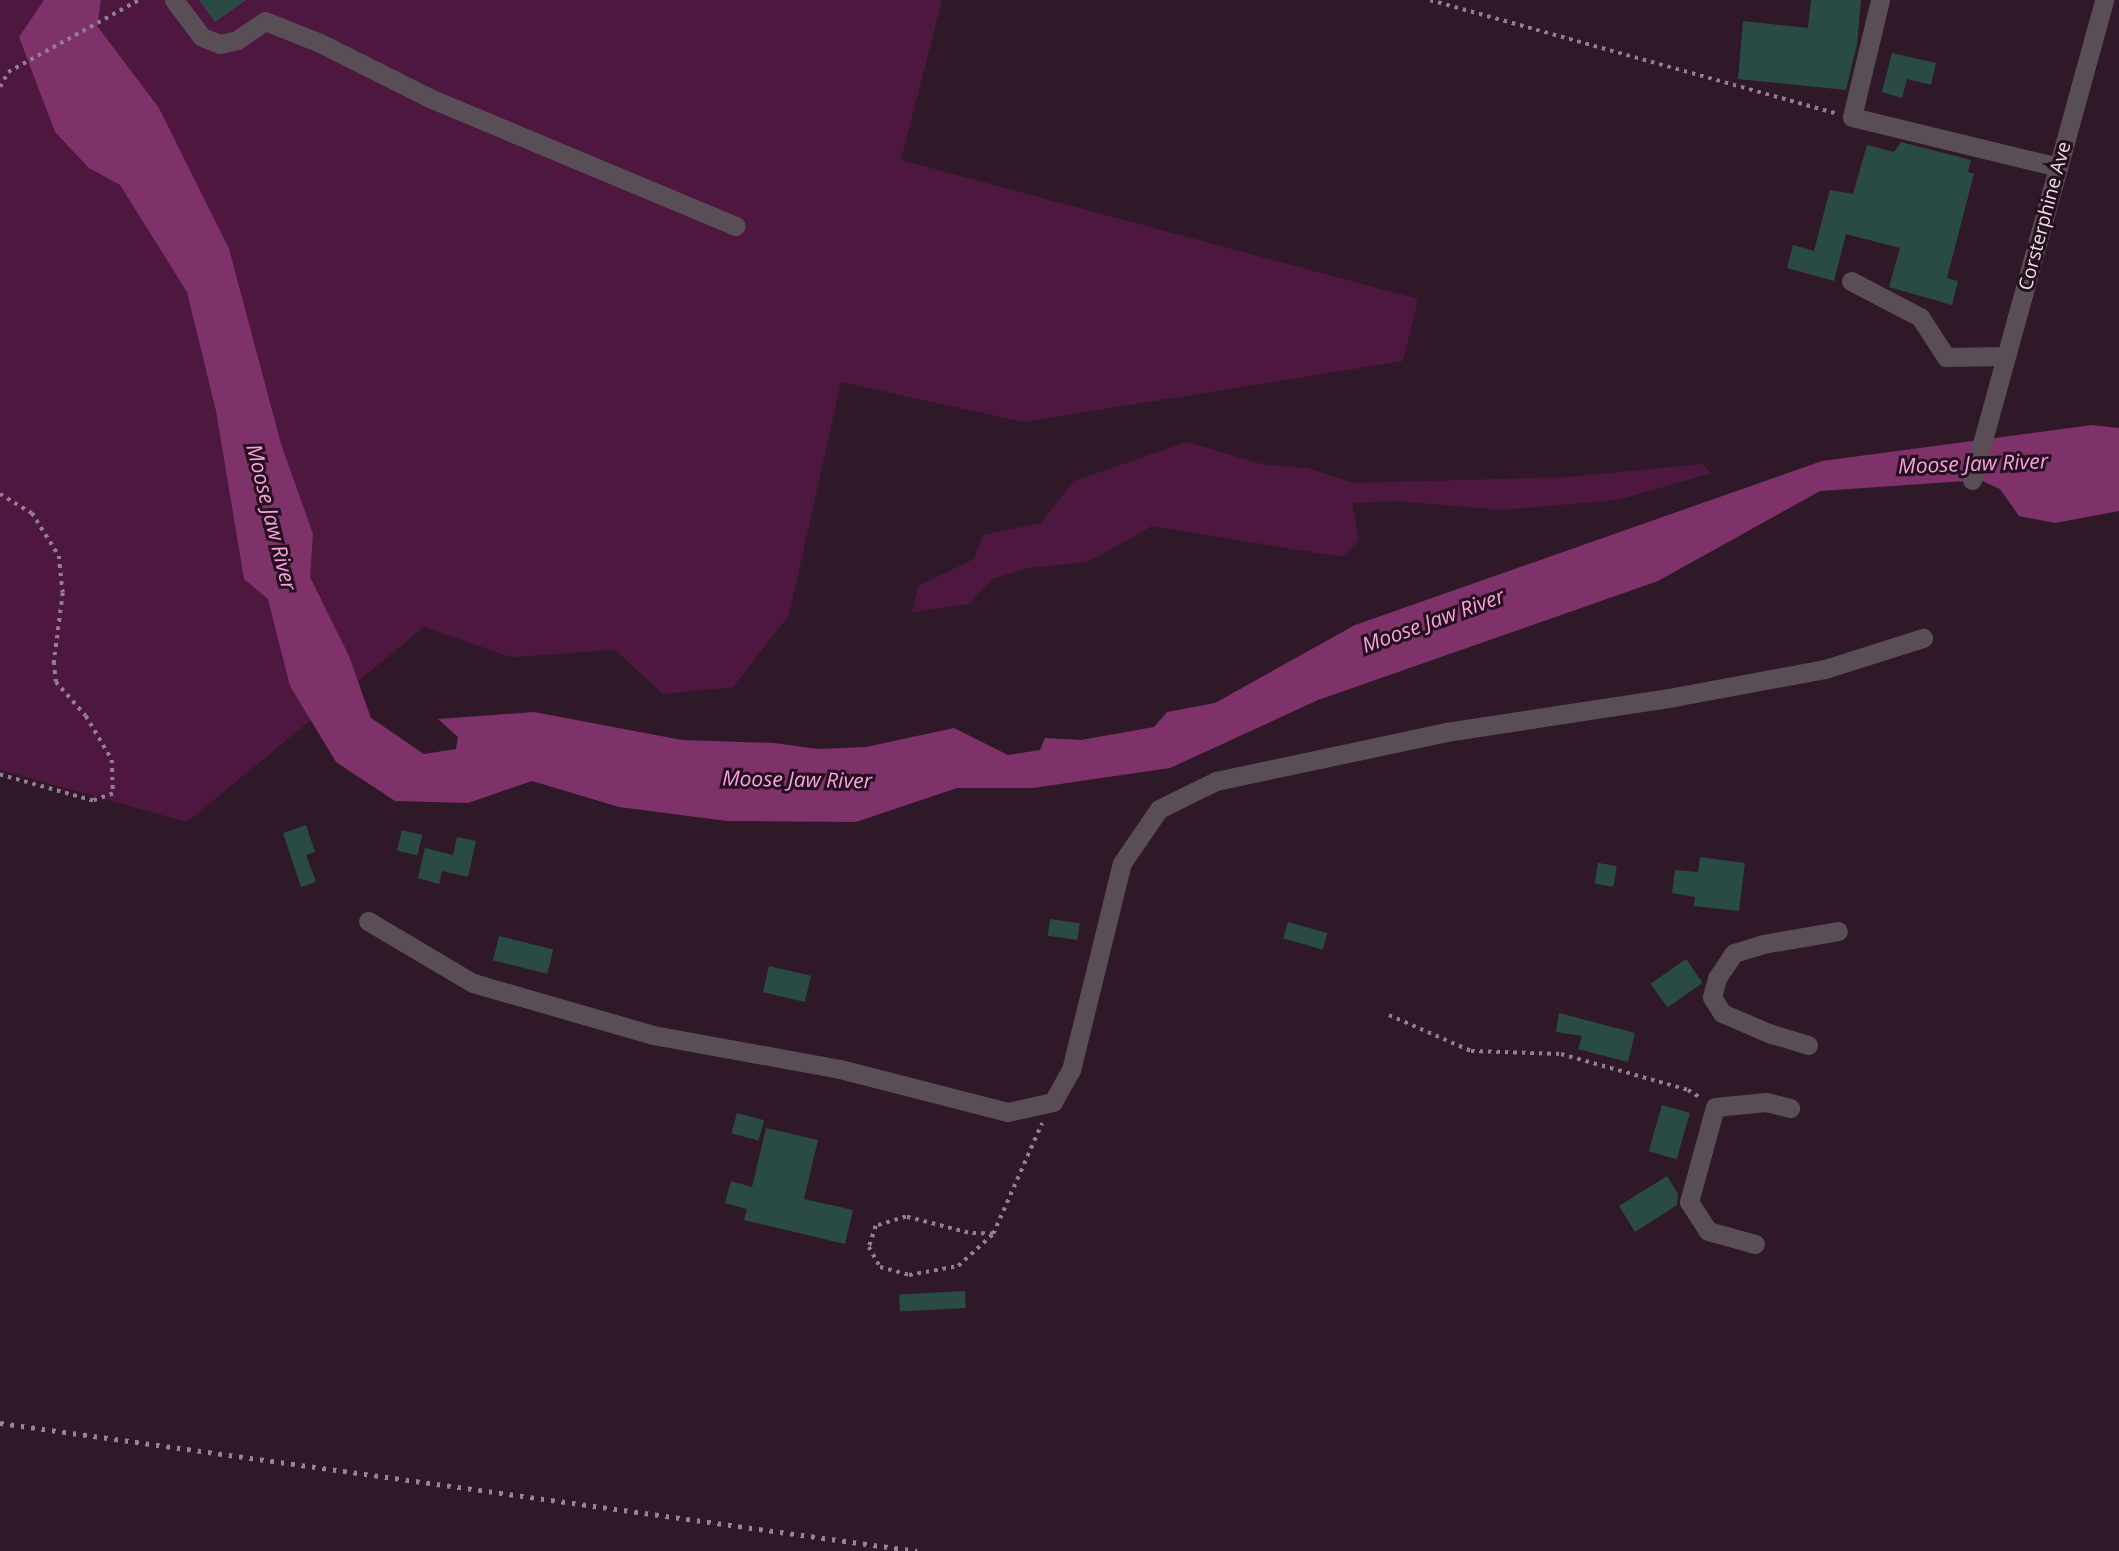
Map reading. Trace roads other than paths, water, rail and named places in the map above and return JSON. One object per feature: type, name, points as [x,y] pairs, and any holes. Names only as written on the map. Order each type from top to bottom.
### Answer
[{"type":"street","points":[[174,0],[202,37],[220,44],[237,40],[265,21],[320,43],[432,99],[736,226]]},
{"type":"street","points":[[1880,0],[1852,117],[2058,167]]},
{"type":"street","name":"Corsterphine Ave","points":[[1972,480],[2104,0]]},
{"type":"street","points":[[1851,281],[1920,317],[1946,357],[2006,356]]},
{"type":"street","points":[[368,921],[473,983],[653,1035],[840,1069],[1008,1112],[1053,1102],[1071,1070],[1122,863],[1159,809],[1216,781],[1446,732],[1674,697],[1825,669],[1923,638]]},
{"type":"street","points":[[1808,1045],[1770,1034],[1722,1013],[1712,997],[1717,978],[1734,953],[1763,944],[1838,931]]},
{"type":"street","points":[[1755,1244],[1708,1231],[1689,1202],[1715,1107],[1766,1102],[1790,1108]]},
{"type":"water","name":"Moose Jaw River","points":[[44,0],[101,0],[97,26],[159,108],[229,249],[281,444],[313,534],[310,577],[349,656],[371,718],[424,754],[456,749],[458,737],[438,719],[534,712],[682,740],[774,743],[818,749],[866,747],[954,728],[1008,755],[1040,750],[1045,738],[1081,740],[1154,727],[1167,712],[1215,703],[1355,625],[1822,461],[2092,425],[2119,428],[2119,511],[2055,523],[2019,516],[2000,489],[1980,480],[1820,491],[1658,581],[1318,700],[1170,768],[1033,788],[957,788],[856,822],[727,821],[619,807],[532,781],[468,803],[395,801],[336,762],[290,686],[268,599],[244,579],[216,411],[187,292],[120,185],[89,168],[55,132],[19,37]]},
{"type":"railway","points":[[0,1423],[917,1551]]}]
